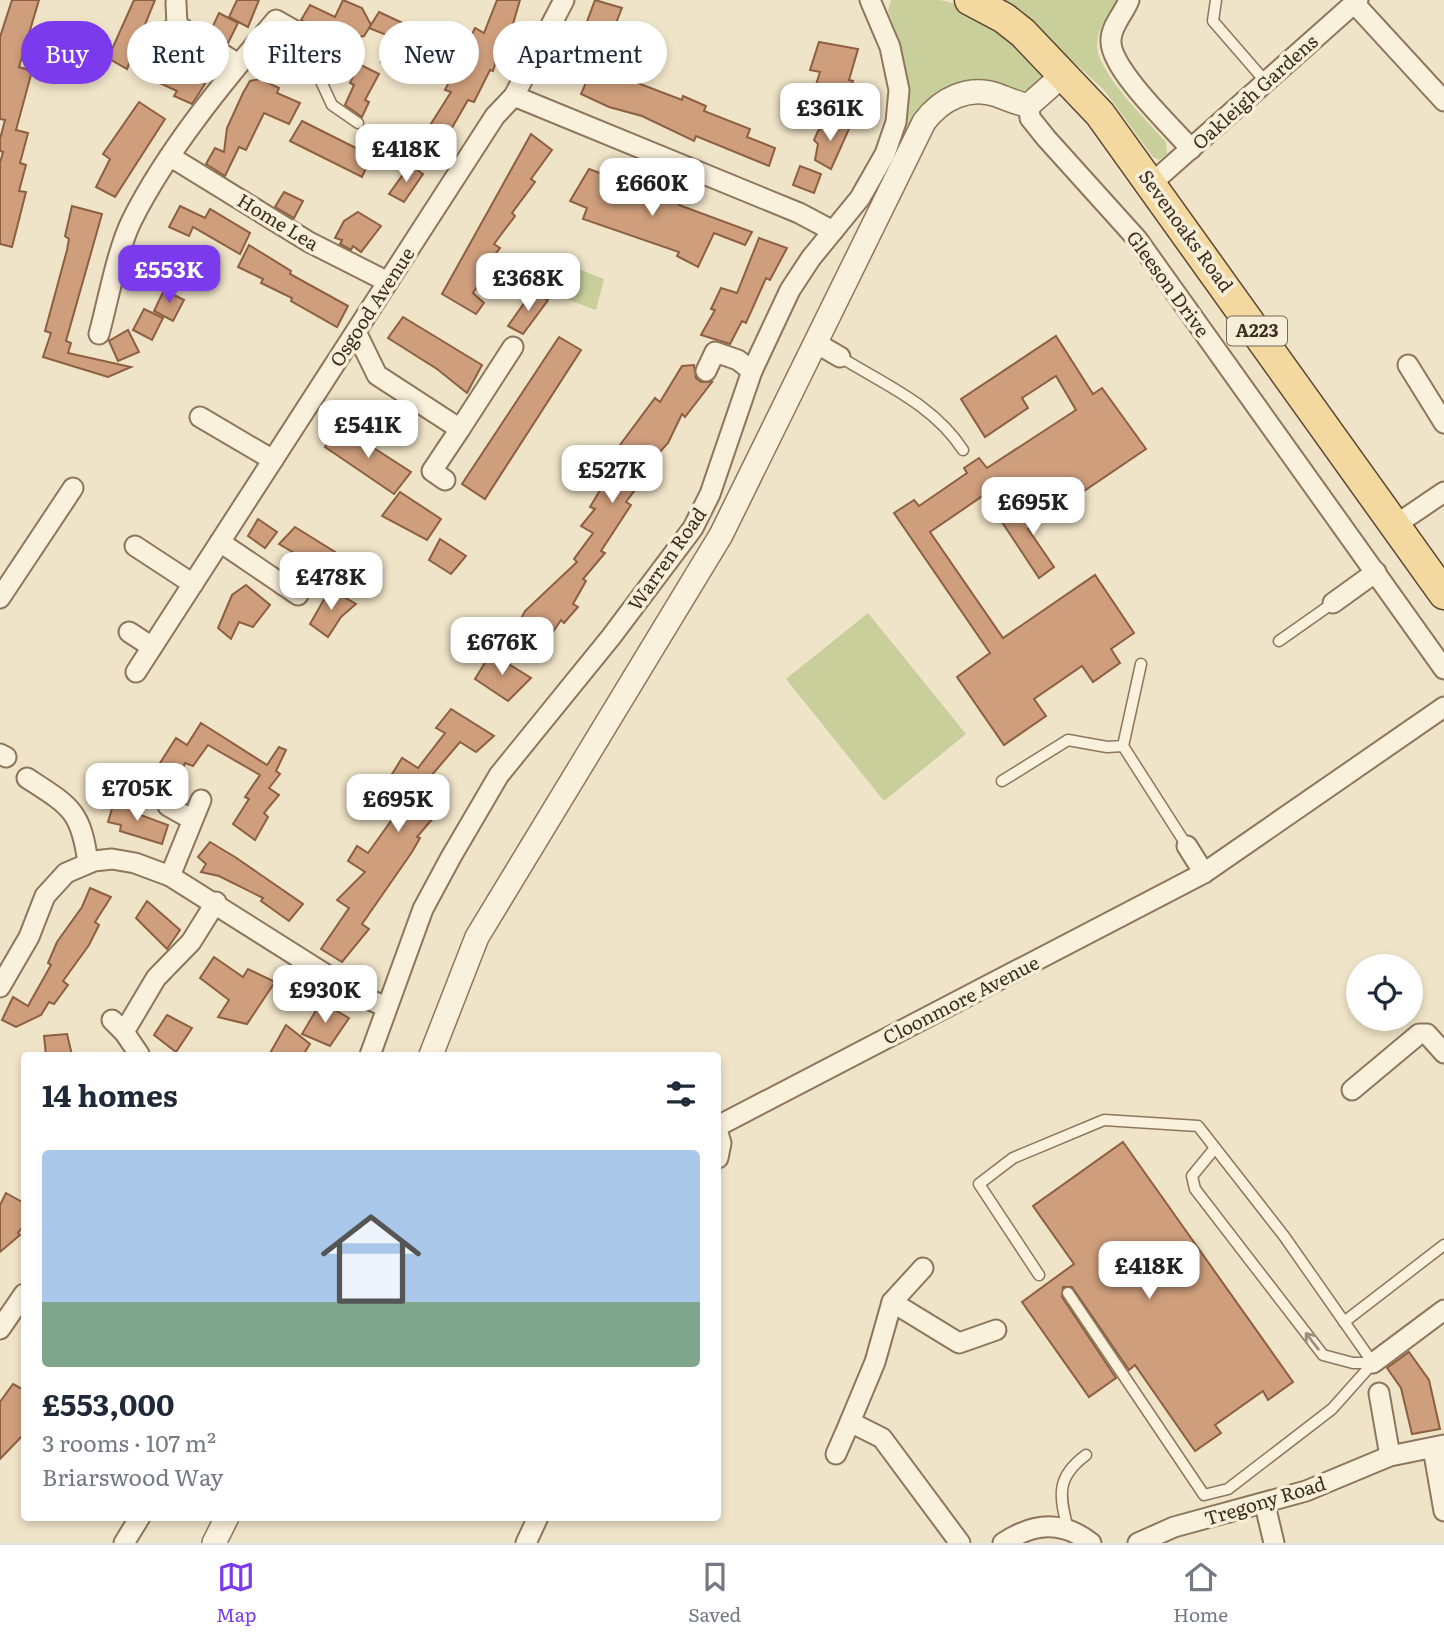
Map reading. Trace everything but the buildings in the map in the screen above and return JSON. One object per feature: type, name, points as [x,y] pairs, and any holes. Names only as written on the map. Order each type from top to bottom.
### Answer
[{"type":"main road","name":"Sevenoaks Road","points":[[970,0],[1014,25],[1065,73],[1100,114],[1444,594]]},
{"type":"street","name":"Osgood Avenue","points":[[136,672],[495,116],[514,96],[564,0]]},
{"type":"street","name":"Warren Road","points":[[371,1052],[423,909],[499,775],[611,637],[693,528],[710,494],[752,371],[790,290],[869,184],[888,146],[900,106],[897,75],[890,47],[870,0]]},
{"type":"street","points":[[1129,0],[1113,30],[1112,52],[1133,82],[1191,149]]},
{"type":"street","points":[[1356,1],[1444,101]]},
{"type":"street","name":"Oakleigh Gardens","points":[[1152,183],[1356,1]]},
{"type":"street","points":[[176,3],[177,21]]},
{"type":"street","points":[[229,58],[238,64]]},
{"type":"street","points":[[99,334],[131,222],[171,157],[243,58]]},
{"type":"street","points":[[1029,105],[1065,73]]},
{"type":"street","name":"Warren Road","points":[[432,1052],[477,937],[718,541],[930,114],[945,101],[974,92],[991,93],[1029,105]]},
{"type":"street","points":[[514,96],[799,212],[833,231]]},
{"type":"street","name":"Gleeson Drive","points":[[1029,105],[1030,118],[1046,138],[1137,239],[1444,669]]},
{"type":"street","name":"Home Lea","points":[[171,157],[309,242],[388,282]]},
{"type":"street","points":[[356,332],[377,374],[460,429]]},
{"type":"street","points":[[816,343],[840,358]]},
{"type":"street","points":[[445,480],[432,471],[513,347]]},
{"type":"street","points":[[706,371],[715,352],[738,360],[752,371]]},
{"type":"street","points":[[1408,365],[1444,423]]},
{"type":"street","points":[[200,416],[273,460]]},
{"type":"street","points":[[0,598],[72,488]]},
{"type":"street","points":[[1394,526],[1444,492]]},
{"type":"street","points":[[219,542],[291,590],[296,566]]},
{"type":"street","points":[[135,545],[193,584]]},
{"type":"street","points":[[1333,603],[1376,572]]},
{"type":"street","points":[[129,632],[152,647]]},
{"type":"street","name":"Cloonmore Avenue","points":[[721,1124],[1204,873],[1444,707]]},
{"type":"street","points":[[27,778],[75,813],[84,833],[88,863]]},
{"type":"street","points":[[170,876],[201,800]]},
{"type":"street","points":[[168,806],[191,819]]},
{"type":"street","points":[[1186,846],[1204,873]]},
{"type":"street","points":[[0,987],[29,937],[45,896],[66,873],[88,863],[112,859],[135,863],[170,876],[216,902],[360,996],[387,1007]]},
{"type":"street","points":[[138,1052],[118,1026],[156,978],[191,942],[216,902]]},
{"type":"street","points":[[1352,1090],[1419,1034],[1427,1034],[1444,1054]]},
{"type":"street","points":[[835,1454],[874,1362],[892,1302],[923,1268]]},
{"type":"street","points":[[0,1329],[21,1298]]},
{"type":"street","points":[[892,1302],[959,1343],[996,1330]]},
{"type":"street","points":[[1373,1363],[1444,1310]]},
{"type":"street","points":[[1379,1394],[1390,1456]]},
{"type":"street","points":[[850,1422],[882,1438],[960,1543]]},
{"type":"street","points":[[1439,1446],[1444,1511]]},
{"type":"street","name":"Tregony Road","points":[[1138,1543],[1174,1527],[1265,1505],[1390,1456],[1439,1446]]},
{"type":"street","points":[[1265,1505],[1273,1543]]},
{"type":"street","points":[[124,1543],[138,1521]]},
{"type":"street","points":[[214,1543],[225,1521]]},
{"type":"street","points":[[526,1543],[536,1521]]},
{"type":"street","points":[[1003,1543],[1020,1531],[1051,1524],[1079,1533],[1091,1543]]},
{"type":"lane","points":[[1216,0],[1213,21],[1265,81]]},
{"type":"lane","points":[[328,84],[332,105],[358,122]]},
{"type":"lane","points":[[840,358],[934,414],[949,428],[963,450]]},
{"type":"lane","points":[[1279,641],[1333,603]]},
{"type":"lane","points":[[1141,664],[1123,746],[1186,846]]},
{"type":"lane","points":[[1002,781],[1068,740],[1107,747],[1123,746]]},
{"type":"lane","points":[[1039,1275],[979,1184],[1013,1158],[1104,1120],[1198,1126],[1284,1236],[1373,1363]]},
{"type":"lane","points":[[1215,1148],[1192,1176],[1195,1189],[1323,1355],[1353,1363],[1373,1363]]},
{"type":"lane","points":[[1344,1322],[1444,1245]]},
{"type":"lane","points":[[1068,1293],[1204,1495],[1228,1489],[1332,1409],[1373,1363]]},
{"type":"lane","points":[[1068,1530],[1062,1506],[1062,1486],[1066,1473],[1086,1455]]},
{"type":"green space","points":[[891,0],[940,0],[956,4],[984,19],[1046,73],[1033,86],[1022,91],[992,84],[915,118],[903,136],[909,88],[900,42],[888,11]]},
{"type":"green space","points":[[998,0],[1117,0],[1099,33],[1099,57],[1114,83],[1166,142],[1167,154],[1159,160],[1153,157],[1104,90],[1035,26]]},
{"type":"green space","points":[[547,256],[604,279],[596,310],[538,289]]},
{"type":"green space","points":[[868,613],[966,734],[884,801],[786,679]]}]
